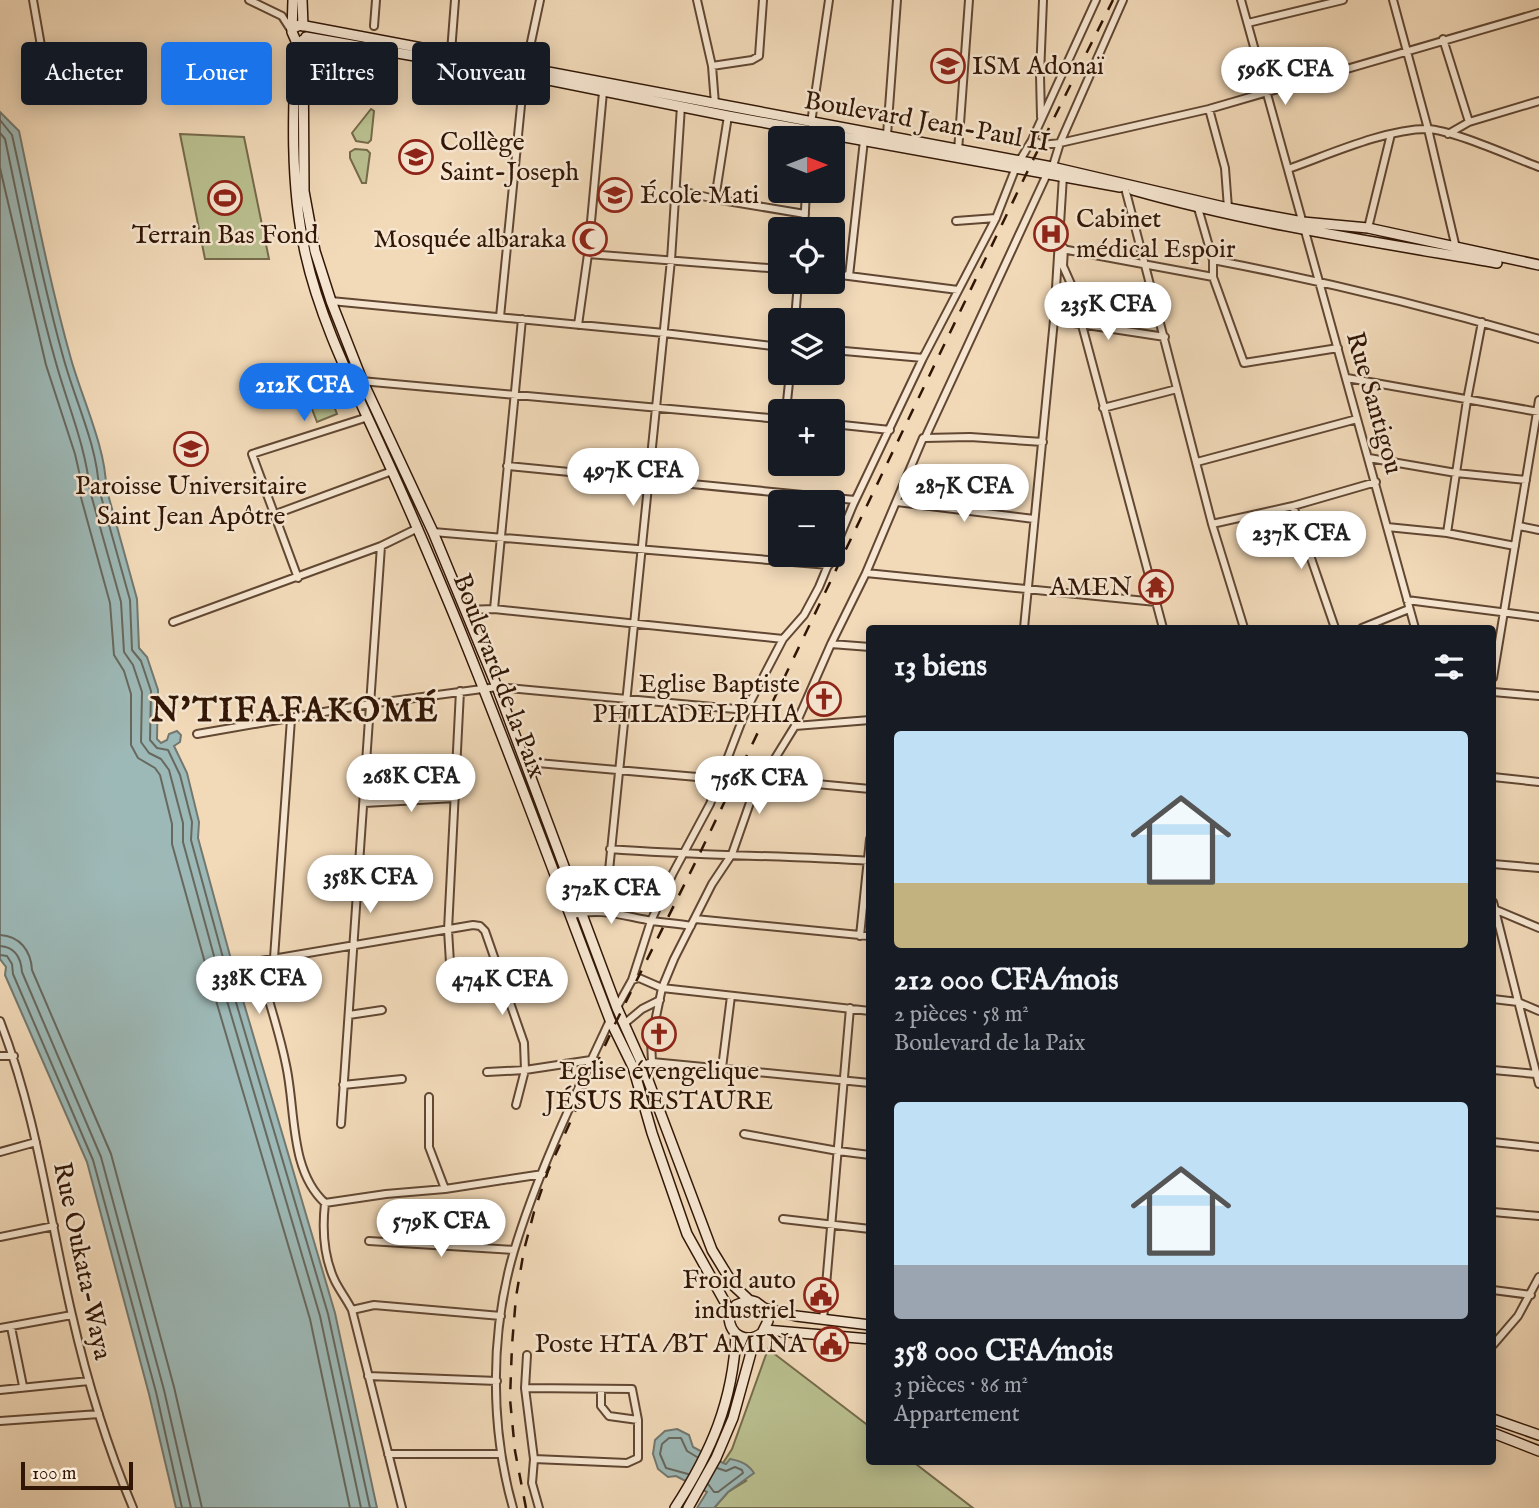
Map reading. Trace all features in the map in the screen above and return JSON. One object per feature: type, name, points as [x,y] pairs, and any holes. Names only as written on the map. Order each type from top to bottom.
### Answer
[{"type":"main road","name":"Boulevard de la Paix","points":[[293,0],[299,33],[304,191],[315,251],[368,417],[418,528],[484,688],[610,1020],[643,1065],[664,1170],[687,1234],[699,1259],[718,1286],[730,1313]]},
{"type":"main road","name":"Boulevard de la Paix","points":[[302,0],[293,110],[295,180],[306,255],[334,342],[433,532],[497,687],[620,1016],[643,1065],[717,1262],[734,1286],[749,1300]]},
{"type":"main road","name":"Boulevard Jean-Paul II","points":[[299,33],[412,47]]},
{"type":"main road","name":"Boulevard Jean-Paul II","points":[[299,33],[412,52]]},
{"type":"main road","name":"Boulevard Jean-Paul II","points":[[550,75],[715,104],[795,126]]},
{"type":"main road","name":"Boulevard Jean-Paul II","points":[[550,78],[604,92],[785,126]]},
{"type":"main road","name":"Boulevard Jean-Paul II","points":[[845,133],[887,135],[1303,226],[1368,228],[1539,268]]},
{"type":"main road","name":"Boulevard Jean-Paul II","points":[[845,137],[1018,164]]},
{"type":"main road","name":"Boulevard Jean-Paul II","points":[[1050,172],[1125,188],[1198,208],[1539,268]]},
{"type":"main road","points":[[664,1170],[680,1165]]},
{"type":"main road","points":[[749,1300],[759,1303],[768,1316],[765,1330],[755,1338],[745,1339],[736,1334],[730,1326],[730,1313],[740,1302],[749,1300]]},
{"type":"main road","points":[[764,1308],[823,1320],[866,1325]]},
{"type":"main road","points":[[765,1330],[866,1339]]},
{"type":"main road","points":[[674,1508],[718,1428],[731,1380],[736,1334]]},
{"type":"main road","points":[[688,1508],[726,1434],[755,1338]]},
{"type":"main road","points":[[1496,1420],[1539,1435]]},
{"type":"main road","points":[[1496,1434],[1539,1451]]},
{"type":"street","points":[[33,0],[40,42]]},
{"type":"street","points":[[250,0],[282,16],[299,33]]},
{"type":"street","points":[[374,26],[376,0]]},
{"type":"street","points":[[453,42],[455,0]]},
{"type":"street","points":[[531,42],[540,0]]},
{"type":"street","points":[[698,0],[712,66],[715,104]]},
{"type":"street","points":[[712,66],[752,60],[759,56],[764,0]]},
{"type":"street","points":[[814,126],[829,0]]},
{"type":"street","points":[[887,135],[897,0]]},
{"type":"street","points":[[958,150],[969,0]]},
{"type":"street","points":[[1041,119],[1043,0]]},
{"type":"street","points":[[845,525],[923,358],[996,218],[1018,164],[1032,140],[1096,0]]},
{"type":"street","points":[[866,1083],[722,1068],[643,1065],[663,988],[674,959],[712,884],[733,853],[753,794],[795,726],[866,573],[923,438],[1050,172],[1123,0]]},
{"type":"street","name":"Rue Santigou","points":[[1241,0],[1414,625]]},
{"type":"street","points":[[1248,23],[1343,0]]},
{"type":"street","points":[[1393,0],[1428,129],[1456,248]]},
{"type":"street","points":[[1032,140],[1042,145],[1060,144],[1209,108],[1539,13]]},
{"type":"street","points":[[1443,39],[1469,121]]},
{"type":"street","points":[[578,325],[604,92]]},
{"type":"street","points":[[1448,134],[1469,121],[1539,100]]},
{"type":"street","points":[[500,317],[522,105]]},
{"type":"street","points":[[605,910],[671,260],[681,106]]},
{"type":"street","points":[[1209,108],[1226,168],[1228,208]]},
{"type":"street","points":[[715,200],[728,116]]},
{"type":"street","points":[[1288,169],[1391,134],[1428,129],[1539,167]]},
{"type":"street","points":[[1368,228],[1391,134]]},
{"type":"street","points":[[849,276],[864,140]]},
{"type":"street","points":[[1063,176],[1063,266],[1082,325],[1162,625]]},
{"type":"street","points":[[1125,188],[1212,524],[1243,625]]},
{"type":"street","points":[[677,190],[715,200],[805,214]]},
{"type":"street","points":[[805,203],[805,217]]},
{"type":"street","points":[[1198,208],[1213,260],[1213,276],[1244,363],[1338,348]]},
{"type":"street","points":[[956,221],[996,218]]},
{"type":"street","points":[[1062,249],[1213,276]]},
{"type":"street","points":[[1024,625],[1062,249]]},
{"type":"street","points":[[588,254],[768,268]]},
{"type":"street","points":[[1213,260],[1318,280],[1539,339]]},
{"type":"street","points":[[845,276],[958,290]]},
{"type":"street","points":[[331,300],[768,346]]},
{"type":"street","points":[[494,609],[522,319]]},
{"type":"street","points":[[1054,320],[1165,337]]},
{"type":"street","points":[[1447,533],[1482,322]]},
{"type":"street","points":[[845,351],[923,358]]},
{"type":"street","points":[[1347,378],[1538,412]]},
{"type":"street","points":[[357,382],[515,393],[768,418]]},
{"type":"street","points":[[1103,408],[1177,389]]},
{"type":"street","points":[[1496,658],[1539,401]]},
{"type":"street","points":[[298,578],[252,454],[368,417]]},
{"type":"street","points":[[1197,462],[1357,419]]},
{"type":"street","points":[[845,425],[890,430]]},
{"type":"street","points":[[925,438],[970,437],[1043,442]]},
{"type":"street","points":[[1369,458],[1456,473],[1526,480]]},
{"type":"street","points":[[507,466],[855,500]]},
{"type":"street","points":[[273,515],[393,471]]},
{"type":"street","points":[[1212,524],[1293,506],[1376,482]]},
{"type":"street","points":[[897,502],[1034,519]]},
{"type":"street","points":[[1293,506],[1334,625]]},
{"type":"street","points":[[1518,526],[1539,530]]},
{"type":"street","points":[[1387,527],[1447,533],[1515,546]]},
{"type":"street","points":[[173,622],[298,578],[381,546],[418,528]]},
{"type":"street","points":[[433,532],[768,559]]},
{"type":"street","points":[[341,1124],[381,546]]},
{"type":"street","points":[[620,1016],[651,921],[710,804],[746,710],[783,639],[812,602],[828,567]]},
{"type":"street","points":[[866,573],[1156,602]]},
{"type":"street","points":[[1408,600],[1539,617]]},
{"type":"street","points":[[466,610],[494,609],[783,639]]},
{"type":"street","points":[[1369,625],[1409,609]]},
{"type":"street","points":[[831,644],[866,647]]},
{"type":"street","points":[[197,734],[370,704],[497,687],[746,710]]},
{"type":"street","points":[[451,979],[448,930],[460,691]]},
{"type":"street","points":[[1496,692],[1539,696]]},
{"type":"street","points":[[274,958],[291,719]]},
{"type":"street","points":[[795,726],[866,720]]},
{"type":"street","points":[[526,762],[720,779]]},
{"type":"street","points":[[1496,777],[1539,782]]},
{"type":"street","points":[[763,779],[866,789]]},
{"type":"street","points":[[365,803],[455,798]]},
{"type":"street","points":[[610,849],[682,855],[733,853],[866,861]]},
{"type":"street","points":[[1496,864],[1539,869]]},
{"type":"street","points":[[860,936],[866,886]]},
{"type":"street","points":[[1496,907],[1539,928]]},
{"type":"street","points":[[570,916],[605,910],[651,921],[866,936]]},
{"type":"street","points":[[249,962],[477,925],[485,931],[522,1033],[525,1070],[516,1105]]},
{"type":"street","points":[[1496,928],[1539,1084]]},
{"type":"street","points":[[257,961],[286,1063],[298,1149],[305,1174],[312,1191],[325,1203],[542,1174]]},
{"type":"street","points":[[632,980],[639,978],[663,988],[866,1010]]},
{"type":"street","points":[[722,1068],[731,996]]},
{"type":"street","points":[[1496,999],[1517,1002],[1539,1011]]},
{"type":"street","points":[[620,1016],[660,1000]]},
{"type":"street","points":[[823,1320],[850,1008]]},
{"type":"street","points":[[349,1014],[382,1010]]},
{"type":"street","points":[[513,1508],[500,1454],[497,1381],[501,1316],[514,1250],[542,1174],[610,1020]]},
{"type":"street","name":"Rue Oukata-Waya","points":[[0,1021],[13,1056],[36,1142],[72,1315],[89,1381],[111,1453],[133,1508]]},
{"type":"street","points":[[0,1056],[13,1056]]},
{"type":"street","points":[[487,1072],[525,1070],[591,1059]]},
{"type":"street","points":[[1496,1069],[1536,1074]]},
{"type":"street","points":[[343,1085],[402,1079]]},
{"type":"street","points":[[429,1097],[429,1147],[445,1189]]},
{"type":"street","points":[[744,1134],[866,1155]]},
{"type":"street","points":[[0,1152],[36,1142]]},
{"type":"street","points":[[1496,1142],[1539,1147]]},
{"type":"street","points":[[325,1203],[322,1231],[327,1260],[335,1282],[352,1310],[402,1508]]},
{"type":"street","points":[[1496,1212],[1539,1216]]},
{"type":"street","points":[[783,1219],[866,1228]]},
{"type":"street","points":[[0,1237],[54,1226]]},
{"type":"street","points":[[369,1241],[514,1250]]},
{"type":"street","points":[[1496,1341],[1517,1316],[1539,1278]]},
{"type":"street","points":[[1496,1290],[1531,1295]]},
{"type":"street","points":[[352,1310],[374,1305],[501,1316]]},
{"type":"street","points":[[0,1328],[72,1315]]},
{"type":"street","points":[[11,1327],[23,1386]]},
{"type":"street","points":[[527,1355],[525,1388],[534,1459],[532,1483],[539,1508]]},
{"type":"street","points":[[368,1376],[497,1381]]},
{"type":"street","points":[[0,1390],[89,1381]]},
{"type":"street","points":[[525,1388],[632,1389],[638,1420],[638,1458],[635,1461],[534,1459]]},
{"type":"street","points":[[601,1390],[601,1406],[609,1416],[638,1420]]},
{"type":"street","points":[[0,1421],[99,1414]]},
{"type":"street","points":[[388,1454],[500,1454]]},
{"type":"green space","points":[[371,109],[374,111],[371,140],[368,143],[356,141],[352,133]]},
{"type":"green space","name":"Terrain Bas Fond","points":[[180,134],[244,137],[269,259],[205,259]]},
{"type":"green space","points":[[355,149],[367,150],[370,153],[366,183],[362,183],[350,158],[350,152]]},
{"type":"green space","points":[[322,375],[337,414],[317,422],[302,383]]},
{"type":"green space","points":[[768,1349],[866,1424],[866,1465],[917,1465],[973,1508],[714,1508],[728,1492],[746,1481],[723,1463],[732,1449]]},
{"type":"water","points":[[0,112],[19,131],[63,331],[98,440],[106,487],[137,599],[139,648],[147,657],[158,690],[157,739],[161,743],[167,740],[169,734],[177,731],[181,735],[180,742],[174,746],[187,773],[199,822],[198,838],[232,963],[335,1313],[377,1508],[176,1508],[149,1394],[87,1162],[5,975],[6,967],[0,959]]},
{"type":"water","points":[[677,1429],[689,1435],[693,1447],[726,1464],[730,1459],[741,1462],[754,1473],[728,1492],[714,1508],[697,1508],[707,1492],[676,1476],[668,1477],[658,1469],[653,1454],[655,1440],[665,1431]]},
{"type":"railway","points":[[526,1508],[515,1451],[510,1399],[512,1345],[524,1250],[548,1171],[613,1028],[1113,0]]},
{"type":"place","name":"ISM Adonaï","points":[[948,66]]},
{"type":"place","name":"Collège Saint-Joseph","points":[[416,157]]},
{"type":"place","name":"École Mati","points":[[615,195]]},
{"type":"place","name":"Terrain Bas Fond","points":[[225,198]]},
{"type":"place","name":"Cabinet médical Espoir","points":[[1051,234]]},
{"type":"place","name":"Mosquée albaraka","points":[[590,239]]},
{"type":"place","name":"Paroisse Universitaire Saint Jean Apôtre","points":[[191,449]]},
{"type":"place","name":"AMEN","points":[[1156,587]]},
{"type":"place","name":"Eglise Baptiste PHILADELPHIA","points":[[824,699]]},
{"type":"place","name":"Eglise évengelique JÉSUS RESTAURE","points":[[659,1034]]},
{"type":"place","name":"Froid auto industriel","points":[[821,1295]]},
{"type":"place","name":"Poste HTA /BT AMINA","points":[[831,1344]]},
{"type":"district","name":"N'TIFAFAKOMÉ","points":[[295,712]]}]
